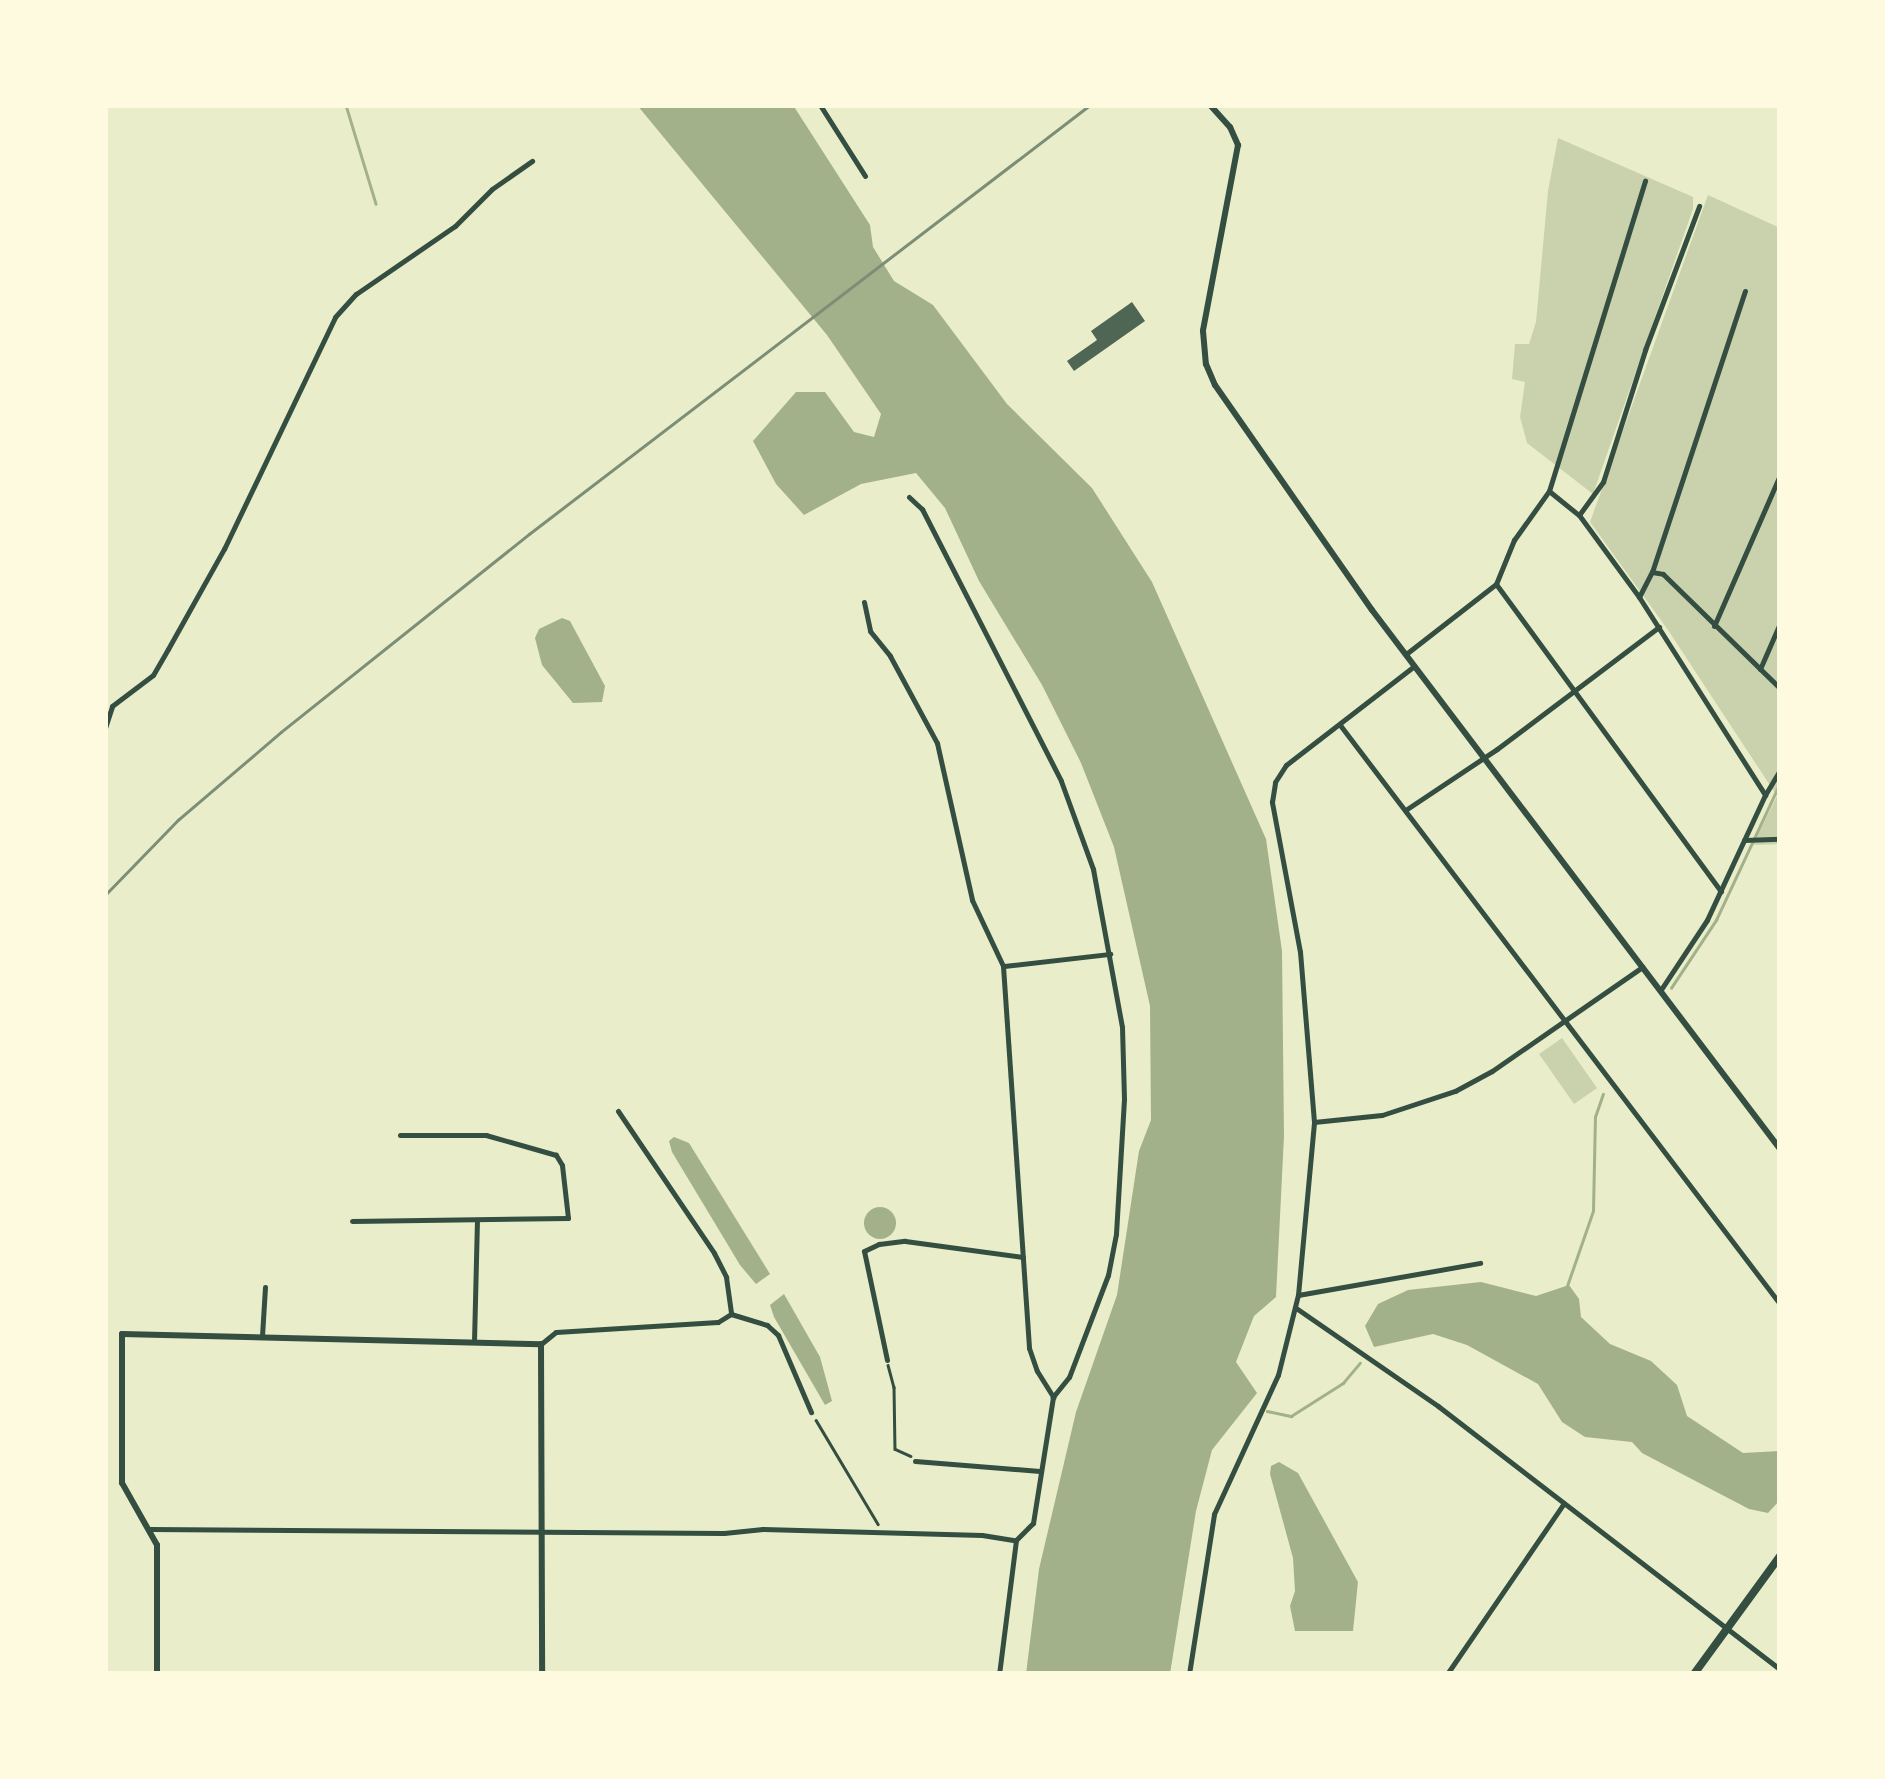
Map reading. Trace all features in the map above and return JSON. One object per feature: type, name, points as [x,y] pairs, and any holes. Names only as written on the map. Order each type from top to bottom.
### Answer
[{"type":"main road","points":[[1694,1674],[1780,1556]]},
{"type":"street","points":[[820,105],[865,176]]},
{"type":"street","points":[[1210,105],[1230,127],[1238,145],[1203,331],[1206,364],[1236,418],[1414,666],[1780,1149]]},
{"type":"street","points":[[105,728],[112,706],[153,675],[187,616],[335,318],[356,294],[455,226],[492,189],[532,161]]},
{"type":"street","points":[[1406,654],[1496,584],[1514,540],[1549,491],[1646,181]]},
{"type":"street","points":[[1579,515],[1603,482],[1645,350],[1699,206]]},
{"type":"street","points":[[1639,597],[1652,572],[1745,291]]},
{"type":"street","points":[[1714,626],[1780,475]]},
{"type":"street","points":[[1549,491],[1579,515],[1639,597],[1765,794]]},
{"type":"street","points":[[910,497],[922,508],[1061,781],[1094,869],[1122,1027],[1124,1100],[1116,1234],[1108,1275],[1069,1377],[1053,1397],[1033,1523],[1016,1540],[999,1674]]},
{"type":"street","points":[[1652,572],[1663,574],[1780,688]]},
{"type":"street","points":[[1496,584],[1720,891]]},
{"type":"street","points":[[864,602],[870,631],[890,656],[937,743],[972,900],[1004,966],[1029,1348],[1053,1397]]},
{"type":"street","points":[[1760,669],[1780,622]]},
{"type":"street","points":[[1407,809],[1659,627]]},
{"type":"street","points":[[1189,1674],[1214,1514],[1278,1375],[1298,1295],[1314,1122],[1300,952],[1272,802],[1280,773],[1414,666]]},
{"type":"street","points":[[1339,724],[1780,1304]]},
{"type":"street","points":[[1660,990],[1720,891],[1780,770]]},
{"type":"street","points":[[1744,840],[1780,838]]},
{"type":"street","points":[[1004,966],[1110,954]]},
{"type":"street","points":[[1314,1122],[1382,1115],[1422,1105],[1492,1071],[1642,967]]},
{"type":"street","points":[[618,1111],[714,1253],[726,1277],[730,1314]]},
{"type":"street","points":[[352,1221],[568,1218],[562,1166],[556,1155],[486,1135],[400,1135]]},
{"type":"street","points":[[474,1342],[477,1222]]},
{"type":"street","points":[[887,1360],[864,1251],[878,1244],[905,1241],[1023,1257]]},
{"type":"street","points":[[1298,1295],[1480,1263]]},
{"type":"street","points":[[262,1336],[265,1287]]},
{"type":"street","points":[[1296,1308],[1348,1340],[1722,1620],[1728,1630],[1780,1669]]},
{"type":"street","points":[[157,1674],[158,1558],[149,1529],[128,1500],[122,1483],[122,1334],[541,1344],[556,1332],[718,1322],[730,1314]]},
{"type":"street","points":[[730,1314],[767,1325],[778,1335],[811,1412]]},
{"type":"street","points":[[541,1344],[542,1674]]},
{"type":"street","points":[[915,1461],[1040,1470]]},
{"type":"street","points":[[1447,1674],[1564,1502]]},
{"type":"street","points":[[149,1529],[724,1533],[763,1528],[982,1534],[1016,1540]]},
{"type":"path","points":[[887,1360],[894,1387],[895,1449],[908,1452],[915,1461]]},
{"type":"path","points":[[811,1412],[843,1458],[884,1534]]},
{"type":"shaded area","points":[[637,105],[793,105],[870,225],[873,247],[894,281],[933,305],[1007,404],[1092,488],[1152,582],[1266,839],[1282,951],[1284,1136],[1276,1297],[1254,1316],[1236,1362],[1257,1393],[1212,1450],[1196,1511],[1170,1674],[1026,1674],[1039,1569],[1076,1412],[1117,1295],[1139,1151],[1151,1120],[1150,1006],[1114,847],[1081,763],[1042,685],[979,581],[945,508],[916,473],[861,484],[804,515],[776,484],[753,441],[796,392],[825,392],[854,432],[874,437],[881,414],[827,335]]},
{"type":"shaded area","points":[[1558,138],[1693,197],[1693,209],[1593,494],[1527,443],[1520,417],[1525,382],[1512,379],[1515,344],[1529,344],[1536,322],[1548,191]]},
{"type":"shaded area","points":[[1708,195],[1780,228],[1780,844],[1753,845],[1777,796],[1668,630],[1590,522]]},
{"type":"shaded area","points":[[562,618],[570,621],[605,686],[602,702],[573,703],[542,665],[535,638],[539,629]]},
{"type":"shaded area","points":[[1562,1038],[1597,1088],[1574,1104],[1539,1054]]},
{"type":"shaded area","points":[[674,1137],[689,1143],[770,1274],[756,1284],[740,1265],[672,1152],[669,1141]]},
{"type":"shaded area","points":[[880,1207],[891,1212],[896,1223],[891,1234],[880,1239],[869,1234],[864,1223],[869,1212]]},
{"type":"shaded area","points":[[1481,1282],[1536,1296],[1569,1285],[1579,1299],[1581,1317],[1610,1344],[1651,1361],[1677,1385],[1687,1416],[1743,1453],[1780,1451],[1780,1500],[1768,1513],[1749,1509],[1642,1453],[1632,1442],[1585,1437],[1562,1422],[1538,1384],[1467,1345],[1433,1334],[1374,1347],[1365,1326],[1378,1304],[1408,1290]]},
{"type":"shaded area","points":[[784,1294],[820,1357],[832,1401],[825,1405],[774,1317],[770,1305]]},
{"type":"shaded area","points":[[1279,1462],[1298,1473],[1358,1582],[1353,1631],[1295,1631],[1290,1606],[1295,1591],[1293,1558],[1270,1474],[1271,1466]]},
{"type":"building","points":[[1132,302],[1145,321],[1074,371],[1067,361],[1097,340],[1091,331]]},
{"type":"waterway","points":[[346,105],[376,204]]},
{"type":"waterway","points":[[1671,988],[1716,920],[1780,783]]},
{"type":"waterway","points":[[1567,1286],[1593,1211],[1595,1117],[1603,1094]]},
{"type":"waterway","points":[[1267,1411],[1291,1416],[1343,1383],[1360,1363]]},
{"type":"railway","points":[[105,895],[178,820],[281,732],[529,534],[1090,105]]}]
